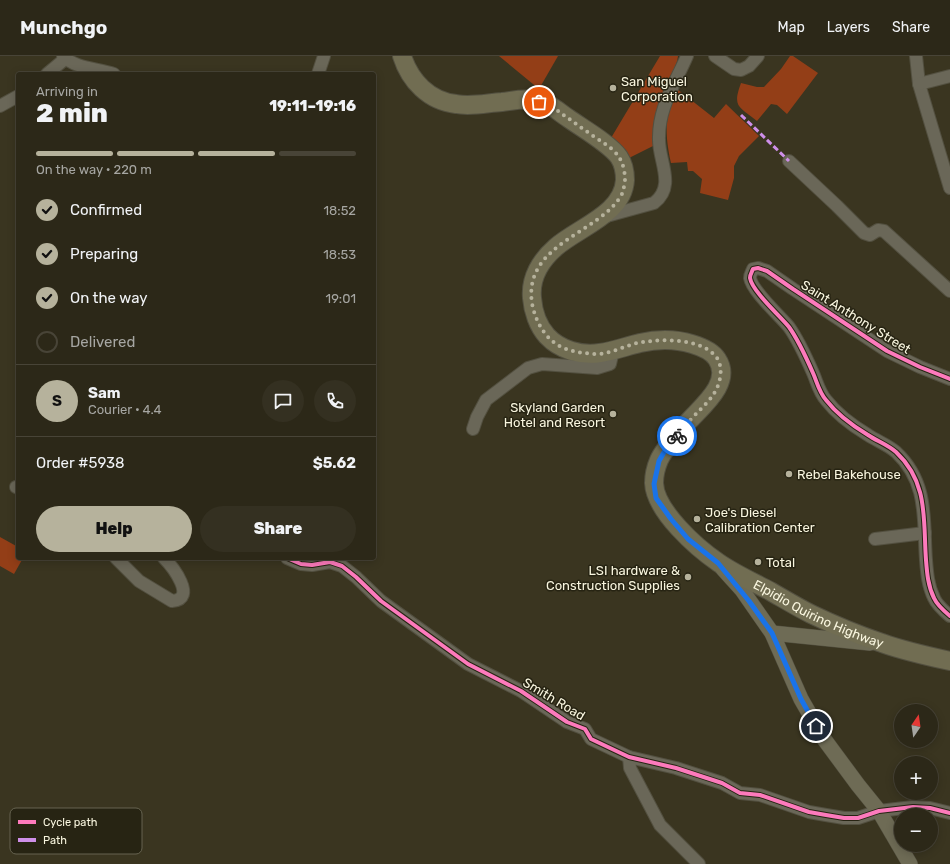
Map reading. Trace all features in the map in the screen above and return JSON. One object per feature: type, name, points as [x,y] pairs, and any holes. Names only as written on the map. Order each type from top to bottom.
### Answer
[{"type":"highway","name":"Elpidio Quirino Highway","points":[[402,56],[406,66],[423,90],[441,100],[455,104],[467,105],[530,99],[549,104],[605,144],[618,156],[625,174],[623,194],[614,205],[598,219],[556,247],[545,260],[536,272],[532,284],[533,304],[540,325],[548,337],[557,345],[570,351],[598,354],[642,342],[678,340],[696,345],[709,351],[719,362],[721,374],[718,385],[712,396],[667,447],[659,461],[654,484],[656,498],[688,539],[718,563],[809,613],[885,645],[924,656],[950,661]]},
{"type":"main road","points":[[718,563],[742,590],[772,633],[801,699],[824,739],[879,811],[910,864]]},
{"type":"main road","points":[[772,633],[885,645]]},
{"type":"street","points":[[319,72],[324,56]]},
{"type":"street","points":[[598,219],[654,203],[661,198],[665,188],[666,174],[659,140],[662,119],[667,97],[687,56]]},
{"type":"street","points":[[716,56],[734,69],[741,70],[749,66],[758,56]]},
{"type":"street","points":[[916,56],[919,84],[950,188]]},
{"type":"street","points":[[50,72],[58,66],[64,57],[81,66],[106,72]]},
{"type":"street","points":[[919,84],[950,76]]},
{"type":"street","points":[[0,106],[16,97]]},
{"type":"street","points":[[789,161],[864,233],[870,235],[878,230],[884,231],[950,291]]},
{"type":"street","name":"Saint Anthony Street","points":[[925,533],[921,492],[904,462],[896,452],[853,425],[826,401],[820,392],[814,374],[799,342],[790,328],[760,296],[752,283],[750,275],[754,269],[758,268],[767,271],[887,351],[920,367],[950,379]]},
{"type":"street","points":[[473,429],[477,417],[486,400],[528,368],[542,364],[597,368],[610,364],[613,351]]},
{"type":"street","points":[[875,539],[925,533],[927,573],[931,590],[935,600],[950,616]]},
{"type":"street","points":[[118,560],[143,584],[172,601],[177,600],[183,595],[183,585],[173,568],[166,560]]},
{"type":"street","name":"Smith Road","points":[[292,560],[301,564],[319,561],[330,562],[342,566],[381,601],[468,664],[521,691],[567,722],[585,729],[591,739],[629,757],[676,768],[722,783],[740,793],[760,795],[808,812],[844,818],[858,818],[879,811],[913,807],[930,808],[950,813]]},
{"type":"street","points":[[629,757],[630,768],[660,825],[699,864]]},
{"type":"shaded area","points":[[499,56],[558,56],[539,89]]},
{"type":"shaded area","points":[[660,56],[678,56],[660,101],[656,123],[655,145],[629,158],[611,138]]},
{"type":"shaded area","points":[[790,56],[793,56],[818,73],[787,114],[777,105],[771,104],[757,121],[742,109],[737,102],[738,91],[741,83],[764,87],[781,69]]},
{"type":"shaded area","points":[[677,89],[714,118],[726,104],[759,136],[739,156],[734,166],[734,178],[728,200],[700,193],[702,179],[693,171],[688,171],[687,162],[671,163],[667,126],[670,108]]},
{"type":"shaded area","points":[[0,537],[16,546],[16,560],[22,560],[14,574],[0,566]]},
{"type":"marked path","points":[[741,115],[789,161]]},
{"type":"cycle path","points":[[950,379],[920,367],[887,351],[767,271],[758,268],[753,269],[750,277],[752,283],[761,296],[793,332],[820,390],[830,405],[862,431],[896,452],[907,464],[914,476],[919,489],[924,516],[926,565],[929,584],[935,601],[950,616]]},
{"type":"cycle path","points":[[292,560],[301,564],[312,565],[330,562],[342,566],[381,601],[468,664],[521,691],[567,722],[585,729],[591,739],[629,757],[676,768],[722,783],[740,793],[760,795],[809,812],[826,815],[844,818],[858,818],[879,811],[913,807],[930,808],[950,813]]},
{"type":"way so far","points":[[539,102],[549,104],[605,144],[618,156],[625,174],[623,194],[614,205],[598,219],[556,247],[536,272],[532,284],[532,295],[533,304],[540,325],[548,337],[557,345],[570,351],[598,354],[642,342],[678,340],[696,345],[709,351],[719,362],[721,374],[718,385],[712,396],[677,436]]},
{"type":"place","name":"San Miguel Corporation","points":[[613,88]]},
{"type":"place","name":"Skyland Garden Hotel and Resort","points":[[613,414]]},
{"type":"place","name":"Rebel Bakehouse","points":[[789,474]]},
{"type":"place","name":"Joe's Diesel Calibration Center","points":[[697,519]]},
{"type":"place","name":"Total","points":[[758,562]]},
{"type":"place","name":"LSI hardware & Construction Supplies","points":[[688,577]]},
{"type":"route","points":[[677,436],[667,447],[659,461],[654,484],[656,498],[688,539],[695,543],[718,563],[742,590],[772,633],[801,699],[816,726]]}]
